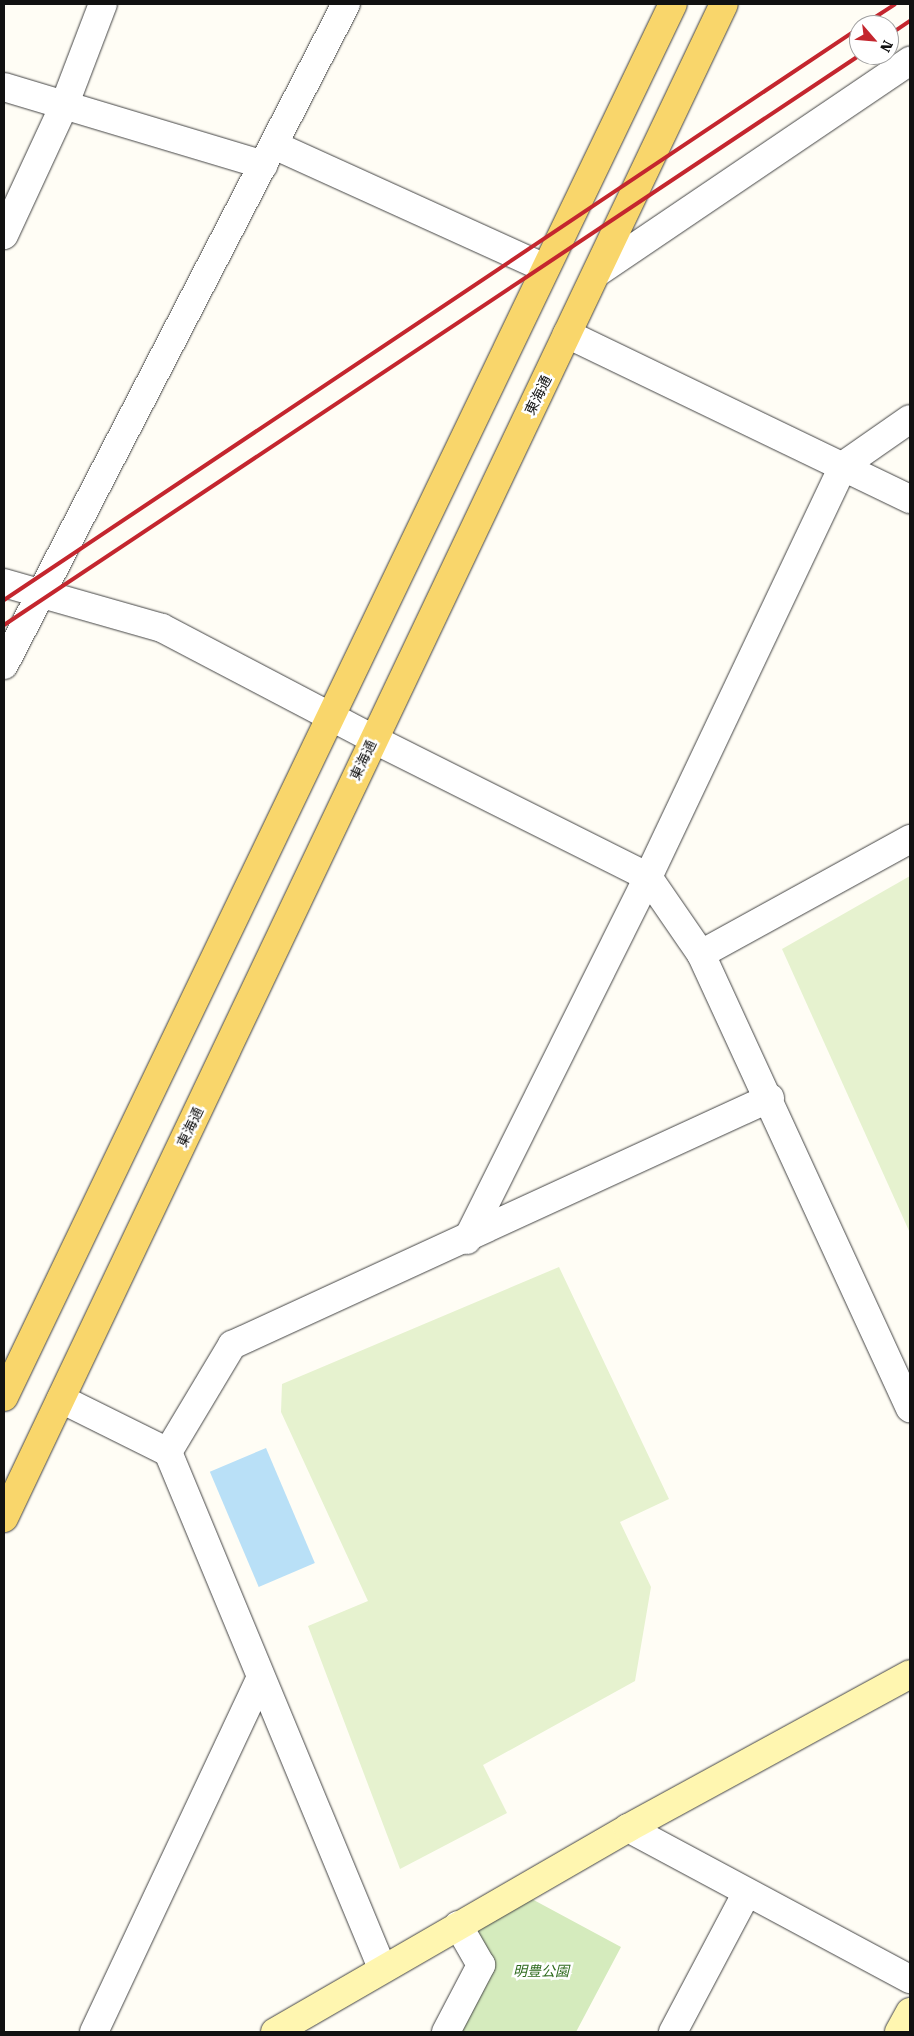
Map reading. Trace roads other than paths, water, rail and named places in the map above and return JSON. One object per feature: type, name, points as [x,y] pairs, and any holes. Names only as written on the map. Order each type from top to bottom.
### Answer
[{"type":"main road","points":[[4,1397],[330,714],[673,4]]},
{"type":"main road","name":"東海通","points":[[4,1518],[724,4]]},
{"type":"street","points":[[4,235],[64,106],[103,4]]},
{"type":"street","points":[[4,665],[346,4]]},
{"type":"street","points":[[598,272],[910,61]]},
{"type":"street","points":[[4,87],[64,106],[269,155],[545,268]]},
{"type":"street","points":[[568,334],[844,464],[910,499]]},
{"type":"street","points":[[467,1240],[648,877],[844,464],[910,419]]},
{"type":"street","points":[[4,583],[162,628],[330,714],[373,739],[648,877],[701,954],[770,1098],[910,1408]]},
{"type":"street","points":[[701,954],[910,840]]},
{"type":"street","points":[[168,1452],[232,1346],[467,1240],[770,1098]]},
{"type":"street","points":[[61,1399],[168,1452],[260,1680],[382,1968]]},
{"type":"street","points":[[275,2032],[382,1968],[628,1828],[910,1674]]},
{"type":"street","points":[[94,2032],[260,1680]]},
{"type":"street","points":[[628,1828],[746,1894],[910,1979]]},
{"type":"street","points":[[672,2032],[746,1894]]},
{"type":"street","points":[[446,2032],[481,1965],[458,1925]]},
{"type":"street","points":[[899,2032],[910,2012]]},
{"type":"water","points":[[266,1448],[315,1563],[259,1587],[210,1472]]},
{"type":"railway","points":[[878,15],[895,4]]},
{"type":"railway","points":[[899,28],[910,21]]},
{"type":"railway","points":[[4,600],[849,35]]},
{"type":"railway","points":[[4,625],[849,62]]},
{"type":"park label","name":"明豊公園","points":[[541,1971]]}]
